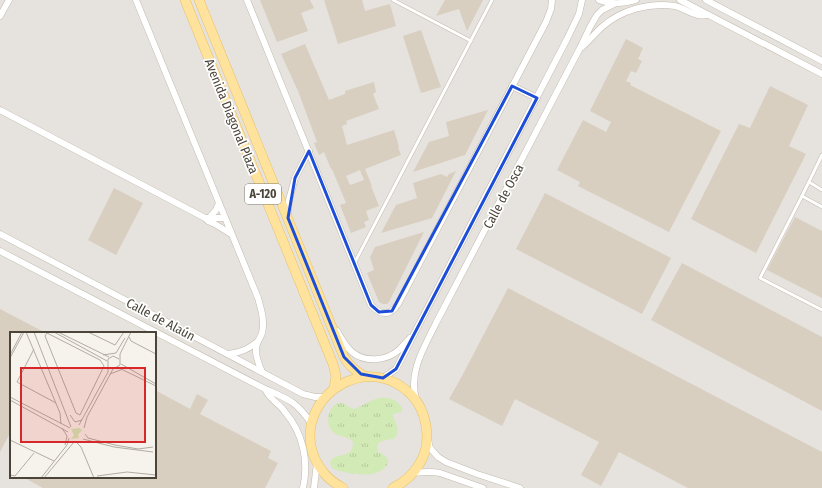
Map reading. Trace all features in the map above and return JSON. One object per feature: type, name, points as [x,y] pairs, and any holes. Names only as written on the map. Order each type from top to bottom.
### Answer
[{"type":"main road","name":"Avenida Diagonal Plaza","points":[[185,0],[334,368],[336,379],[334,388]]},
{"type":"main road","name":"Avenida Diagonal Plaza","points":[[199,0],[346,361],[360,374],[367,377]]},
{"type":"main road","points":[[343,488],[329,479],[317,463],[310,443],[311,423],[317,408],[324,397],[334,388],[344,382],[356,378],[367,377],[383,378],[402,386],[416,400],[423,412],[427,424],[428,437],[426,450],[421,462],[413,473],[398,487]]},
{"type":"street","points":[[0,16],[8,0]]},
{"type":"street","points":[[136,0],[258,298],[263,316],[263,324],[256,350],[257,359],[262,372]]},
{"type":"street","points":[[247,0],[371,305],[375,310],[384,313],[392,311],[398,304],[546,22],[552,0]]},
{"type":"street","name":"Calle de Osca","points":[[383,378],[396,369],[404,355],[575,23],[579,14],[582,0]]},
{"type":"street","points":[[599,0],[614,4],[636,0]]},
{"type":"street","points":[[680,0],[822,74]]},
{"type":"street","points":[[706,0],[822,61]]},
{"type":"street","name":"Calle de Osca","points":[[416,400],[414,394],[414,377],[416,366],[436,323],[590,27],[597,15],[602,10],[614,4]]},
{"type":"street","points":[[580,48],[586,44],[606,23],[635,8],[649,6],[674,6],[699,15],[709,15]]},
{"type":"street","points":[[512,86],[537,98]]},
{"type":"street","points":[[0,110],[207,218],[210,222],[232,235]]},
{"type":"street","name":"Avenida Diagonal Plaza","points":[[288,218],[289,200],[294,178],[309,151]]},
{"type":"street","points":[[207,218],[216,210],[219,203]]},
{"type":"street","points":[[207,218],[225,218]]},
{"type":"street","points":[[215,224],[220,223],[225,218]]},
{"type":"street","name":"Calle de Alaún","points":[[0,234],[303,394],[315,397],[324,397]]},
{"type":"street","name":"Calle de Alaún","points":[[0,251],[156,332]]},
{"type":"street","points":[[325,309],[347,346],[353,353],[360,357],[367,359],[378,359],[387,357],[399,350],[413,336]]},
{"type":"street","name":"Calle de Alaún","points":[[156,332],[265,389],[288,399],[302,411],[311,423]]},
{"type":"street","points":[[227,354],[240,352],[257,342]]},
{"type":"street","points":[[265,389],[267,395],[285,411],[300,436],[306,463],[303,488]]},
{"type":"street","points":[[428,437],[430,448],[446,462],[520,488]]},
{"type":"street","points":[[314,488],[317,463]]},
{"type":"street","points":[[413,473],[430,471],[440,472],[483,488]]},
{"type":"lane","points":[[393,0],[471,41]]},
{"type":"lane","points":[[354,264],[492,0]]},
{"type":"lane","points":[[822,155],[760,278],[822,310]]},
{"type":"lane","points":[[809,182],[822,190]]},
{"type":"lane","points":[[802,196],[822,207]]},
{"type":"highlighted area","points":[[512,86],[537,98],[396,369],[383,378],[361,374],[344,357],[288,218],[295,178],[309,151],[371,305],[379,312],[392,311]]},
{"type":"shaded area","points":[[0,0],[822,0],[822,488],[0,488]]},
{"type":"green space","points":[[379,398],[392,399],[398,402],[402,408],[401,412],[393,415],[398,433],[394,439],[379,443],[377,448],[378,452],[383,454],[388,460],[387,466],[376,473],[368,474],[348,473],[332,468],[330,462],[332,459],[349,452],[352,449],[353,442],[349,438],[338,435],[332,431],[328,419],[330,410],[336,404],[340,403],[354,409]]},
{"type":"building","points":[[260,0],[310,0],[314,8],[301,13],[308,31],[277,42]]},
{"type":"building","points":[[324,0],[362,0],[365,11],[390,4],[396,26],[338,44]]},
{"type":"building","points":[[445,0],[483,0],[467,31],[459,9],[436,16]]},
{"type":"building","points":[[421,30],[441,87],[421,93],[403,36]]},
{"type":"building","points":[[626,39],[643,48],[638,59],[642,61],[636,73],[631,71],[626,81],[631,83],[630,85],[721,131],[669,232],[578,186],[580,182],[557,170],[583,120],[606,132],[611,122],[590,111]]},
{"type":"building","points":[[305,44],[329,100],[345,94],[345,91],[374,82],[376,92],[373,94],[379,109],[346,121],[347,124],[342,126],[347,145],[394,130],[401,155],[365,169],[379,206],[366,211],[369,220],[364,222],[366,227],[351,233],[340,205],[346,203],[324,152],[319,155],[314,143],[317,142],[298,91],[281,54]],"holes":[[[360,170],[364,180],[350,185],[346,176]]]},
{"type":"building","points":[[770,86],[808,105],[789,146],[806,154],[756,253],[691,219],[739,124],[750,128]]},
{"type":"building","points":[[488,110],[465,155],[413,172],[429,142],[449,136],[446,122]]},
{"type":"building","points":[[456,171],[432,218],[381,233],[396,205],[417,198],[413,183],[441,174],[447,177],[449,174]]},
{"type":"building","points":[[114,188],[143,203],[116,255],[88,240]]},
{"type":"building","points":[[545,193],[671,258],[642,314],[516,249]]},
{"type":"building","points":[[795,217],[822,231],[822,298],[767,270]]},
{"type":"building","points":[[424,232],[389,302],[387,304],[383,304],[379,302],[367,273],[374,270],[370,257],[375,247]]},
{"type":"building","points":[[682,263],[822,337],[822,411],[651,320]]},
{"type":"building","points":[[508,288],[822,452],[822,488],[688,488],[619,452],[601,486],[581,475],[599,442],[515,399],[502,426],[449,399]]},
{"type":"building","points":[[0,309],[44,332],[10,332],[10,433],[0,452]]},
{"type":"building","points":[[156,391],[190,409],[197,394],[208,400],[200,414],[271,451],[268,458],[278,463],[265,488],[43,488],[25,478],[156,478]]}]
